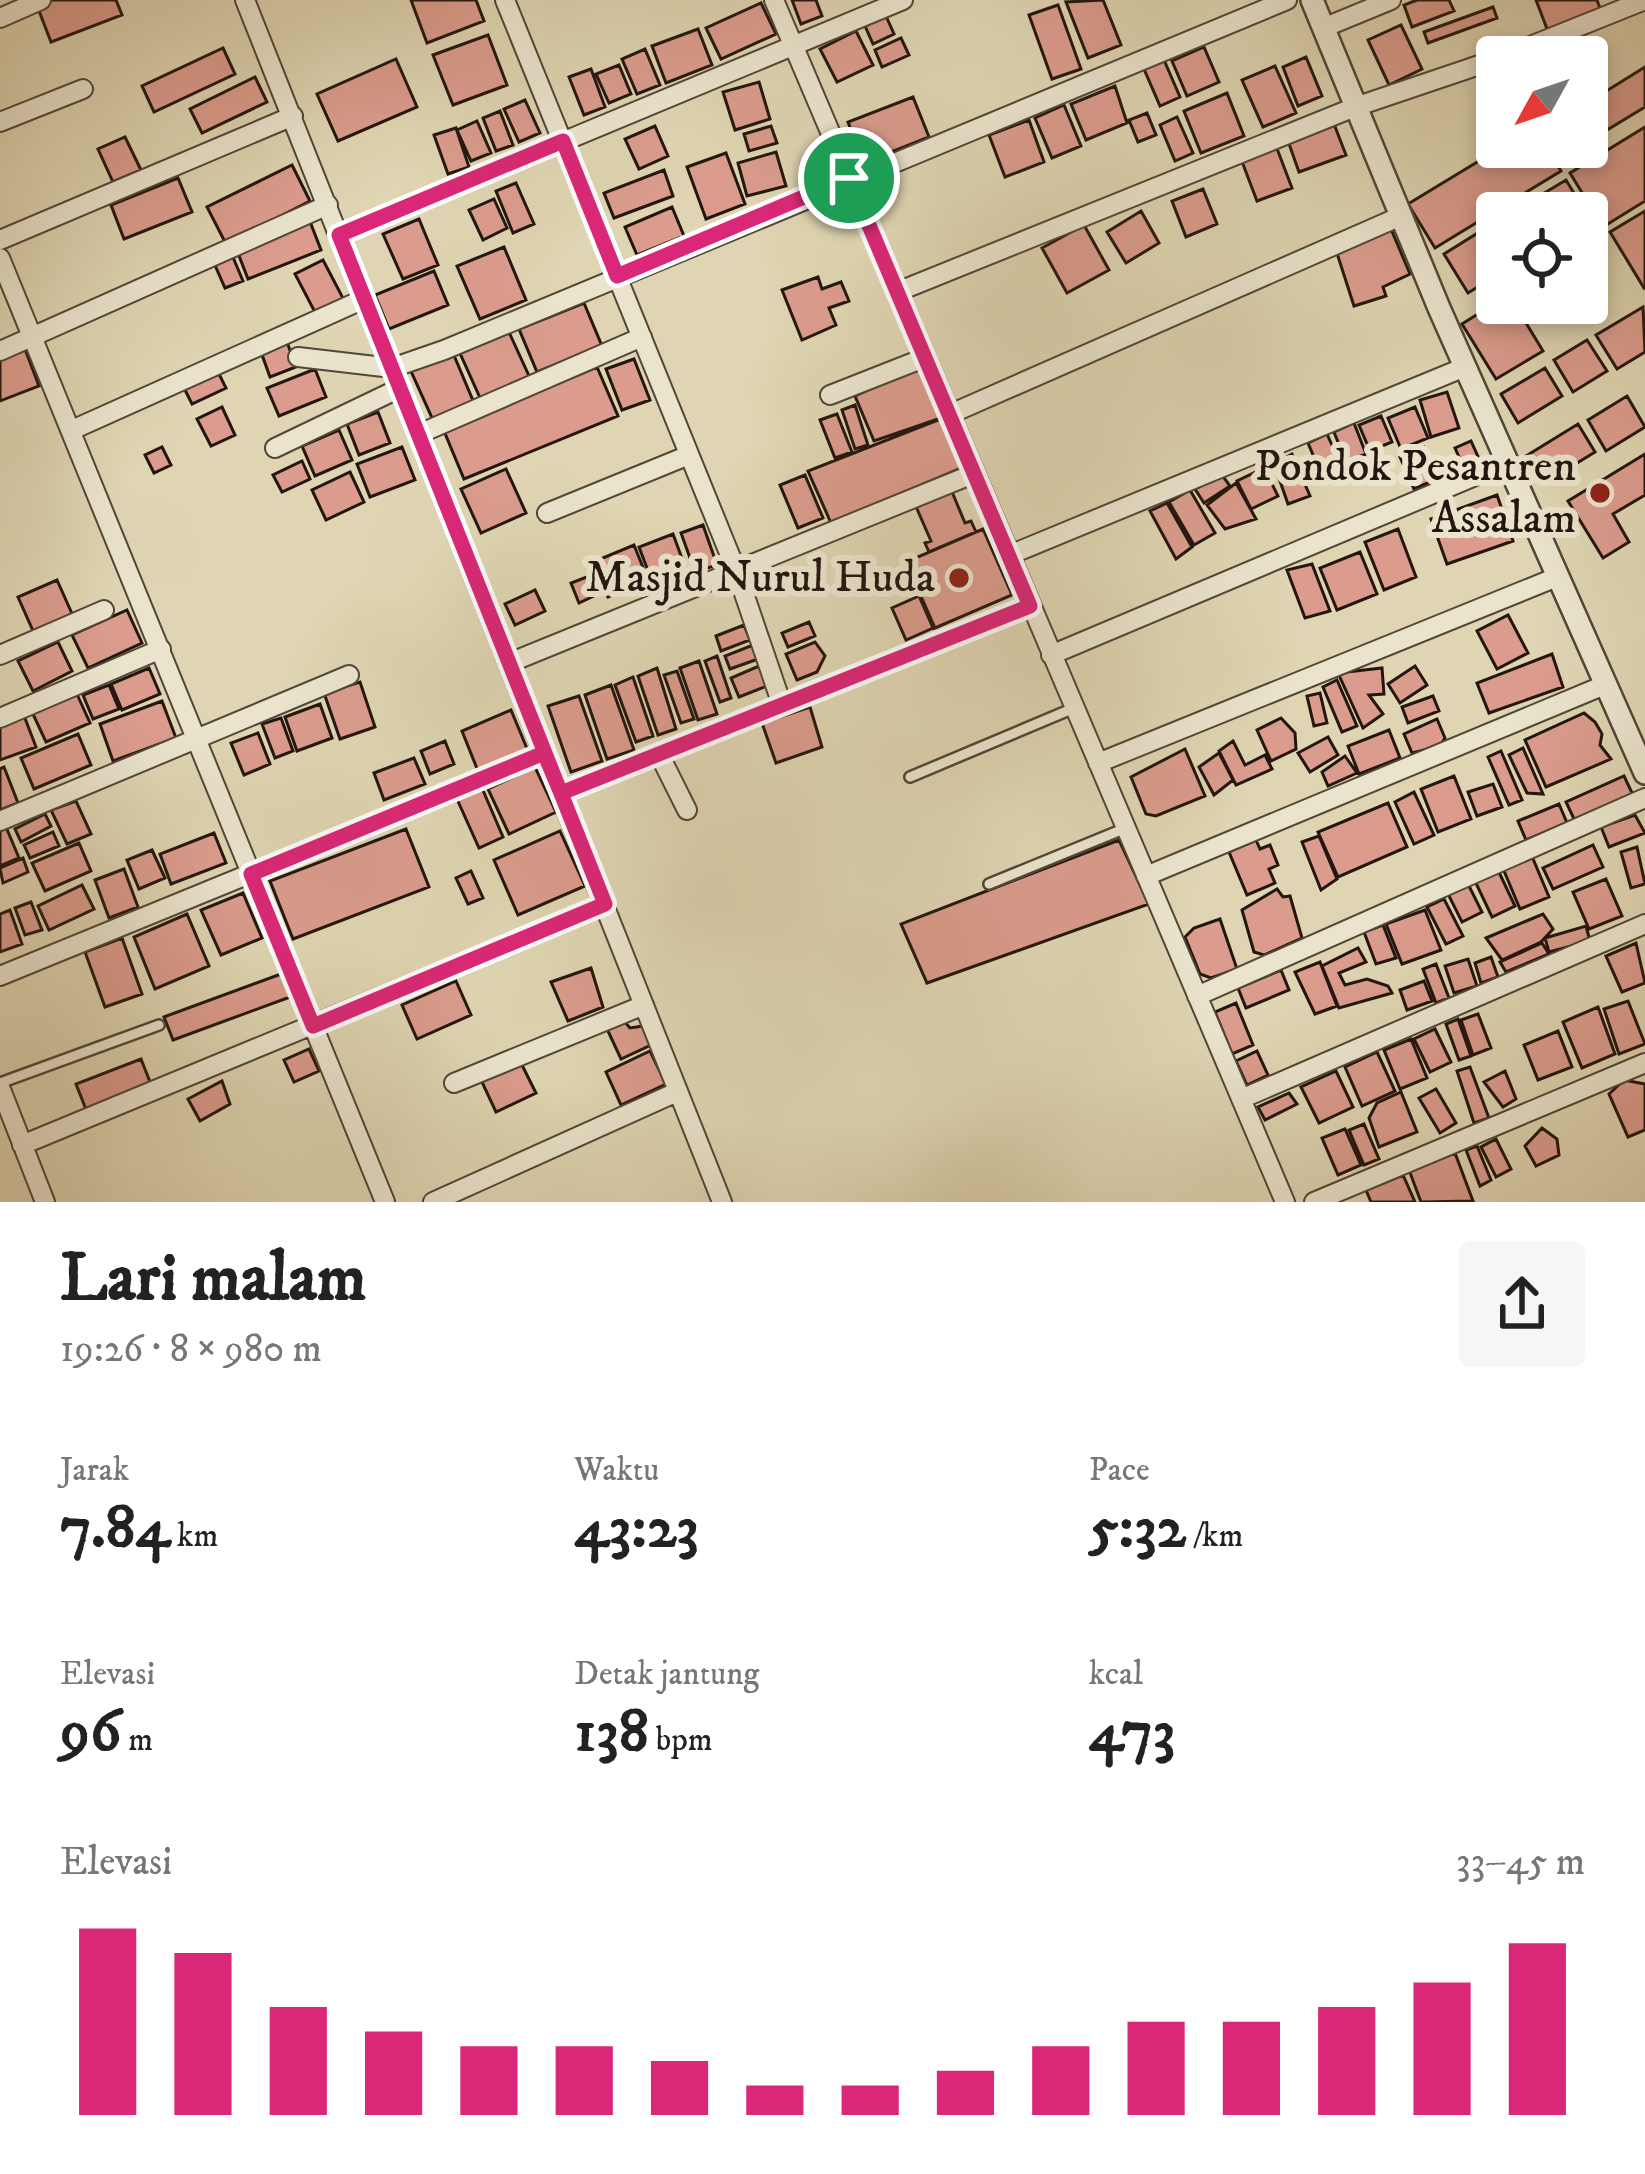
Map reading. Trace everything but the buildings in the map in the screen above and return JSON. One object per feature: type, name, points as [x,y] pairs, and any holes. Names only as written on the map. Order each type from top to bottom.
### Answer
[{"type":"street","points":[[0,17],[41,0]]},
{"type":"street","points":[[245,0],[722,1202]]},
{"type":"street","points":[[506,0],[736,569],[782,705]]},
{"type":"street","points":[[774,0],[1285,1202]]},
{"type":"street","points":[[339,235],[903,0]]},
{"type":"street","points":[[298,357],[392,368],[1287,0]]},
{"type":"street","points":[[1312,0],[1506,463],[1645,773]]},
{"type":"street","points":[[1323,28],[1390,0]]},
{"type":"street","points":[[1555,36],[1645,0]]},
{"type":"street","points":[[897,292],[1355,107],[1476,66]]},
{"type":"street","points":[[0,122],[83,89]]},
{"type":"street","points":[[0,241],[293,116]]},
{"type":"street","points":[[0,351],[328,205]]},
{"type":"street","points":[[948,415],[1401,216]]},
{"type":"street","points":[[0,258],[385,1202]]},
{"type":"street","points":[[72,430],[364,299]]},
{"type":"street","points":[[418,434],[642,337]]},
{"type":"street","points":[[830,395],[925,358]]},
{"type":"street","points":[[1007,556],[1465,367]]},
{"type":"street","points":[[275,448],[400,388]]},
{"type":"street","points":[[547,513],[689,455]]},
{"type":"street","points":[[1051,655],[1506,463]]},
{"type":"street","points":[[509,663],[973,474]]},
{"type":"street","points":[[1098,763],[1557,577]]},
{"type":"street","points":[[561,793],[1030,606]]},
{"type":"street","points":[[0,656],[104,610]]},
{"type":"street","points":[[0,718],[160,649]]},
{"type":"street","points":[[0,821],[349,675]]},
{"type":"street","points":[[1147,876],[1607,684]]},
{"type":"street","points":[[0,976],[544,753]]},
{"type":"street","points":[[658,754],[687,810]]},
{"type":"street","points":[[1197,996],[1645,798]]},
{"type":"street","points":[[22,1144],[605,904]]},
{"type":"street","points":[[1240,1099],[1645,924]]},
{"type":"street","points":[[454,1082],[644,1004]]},
{"type":"street","points":[[1314,1202],[1645,1063]]},
{"type":"street","points":[[0,1088],[45,1202]]},
{"type":"street","points":[[433,1202],[677,1092]]},
{"type":"lane","points":[[910,777],[1074,708]]},
{"type":"lane","points":[[989,884],[1126,828]]},
{"type":"lane","points":[[0,1088],[159,1025]]},
{"type":"place","name":"Pondok Pesantren Assalam","points":[[1600,493]]},
{"type":"place","name":"Masjid Nurul Huda","points":[[959,578]]},
{"type":"route","points":[[849,178],[617,276],[563,141],[339,235],[561,793],[605,904],[313,1026],[251,874],[544,753],[561,793],[1030,606],[849,178]]}]
